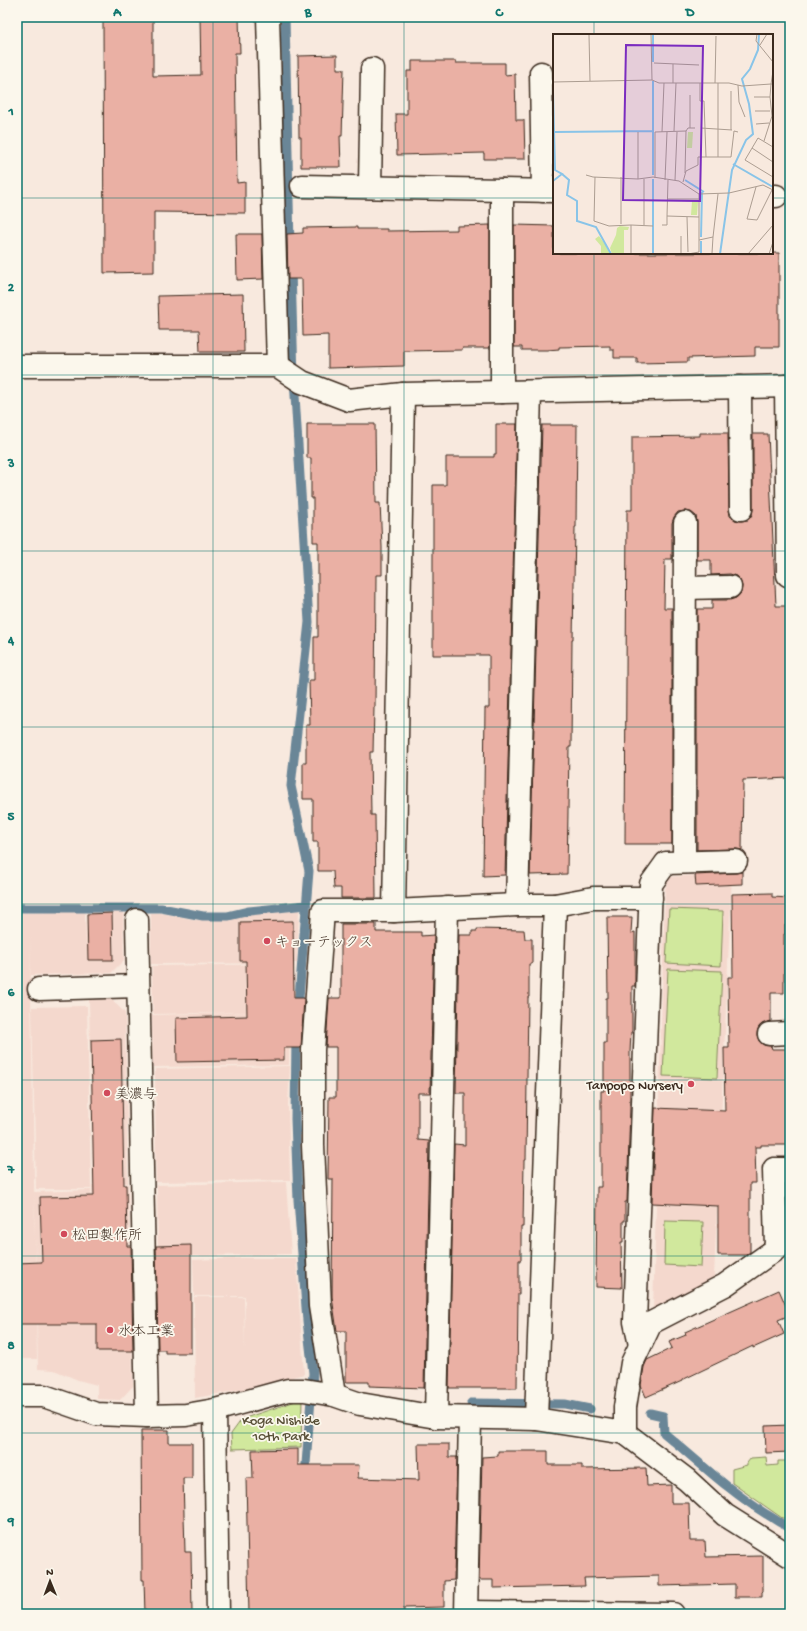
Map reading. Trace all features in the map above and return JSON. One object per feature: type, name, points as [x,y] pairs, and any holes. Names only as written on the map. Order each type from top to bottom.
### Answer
[{"type":"street","points":[[268,17],[289,374]]},
{"type":"street","points":[[370,187],[372,69]]},
{"type":"street","points":[[302,186],[548,191],[541,74]]},
{"type":"street","points":[[502,190],[502,392]]},
{"type":"street","points":[[17,366],[289,374],[349,400],[403,394],[788,386],[788,575],[790,575]]},
{"type":"street","points":[[740,387],[741,509]]},
{"type":"street","points":[[517,905],[530,392]]},
{"type":"street","points":[[394,911],[403,394]]},
{"type":"street","points":[[684,862],[685,523]]},
{"type":"street","points":[[685,588],[730,587]]},
{"type":"street","points":[[640,1345],[635,1322],[651,884],[666,863],[736,861]]},
{"type":"street","points":[[320,1392],[320,1306],[313,1145],[313,1050],[323,911],[394,911],[517,905],[555,905],[593,898],[651,898]]},
{"type":"street","points":[[536,1408],[555,905]]},
{"type":"street","points":[[436,1417],[447,908]]},
{"type":"street","points":[[137,920],[147,1416]]},
{"type":"street","points":[[39,989],[138,986]]},
{"type":"street","points":[[625,1433],[626,1407],[632,1363],[652,1323],[725,1285],[776,1249],[774,1170],[790,1169]]},
{"type":"street","points":[[17,1396],[44,1396],[96,1414],[147,1416],[186,1414],[215,1410],[288,1390],[320,1392],[360,1404],[436,1417],[470,1418],[536,1408],[625,1433],[687,1480],[725,1515],[790,1556]]},
{"type":"street","points":[[215,1410],[218,1614]]},
{"type":"street","points":[[470,1418],[466,1613],[673,1614]]},
{"type":"shaded area","name":"Tanpopo Nursery","points":[[732,873],[714,1277],[653,1310],[665,890],[669,877]]},
{"type":"shaded area","points":[[299,910],[297,963],[151,964],[151,913],[161,913],[197,920],[230,920],[246,915]]},
{"type":"shaded area","points":[[85,911],[86,948],[86,912],[123,911],[124,960],[111,973],[31,975],[30,936],[37,1359],[17,1359],[17,913]]},
{"type":"shaded area","points":[[291,964],[289,1065],[153,1067],[152,1015],[268,1012],[153,1014],[152,966]]},
{"type":"shaded area","points":[[111,999],[125,1013],[128,1183],[93,1184],[89,1000]]},
{"type":"shaded area","points":[[87,1006],[91,1189],[36,1189],[32,1007]]},
{"type":"shaded area","points":[[290,1066],[288,1104],[290,1180],[156,1182],[155,1069]]},
{"type":"shaded area","points":[[286,1182],[291,1254],[158,1257],[157,1185]]},
{"type":"shaded area","points":[[128,1184],[133,1386],[120,1400],[97,1399],[97,1385],[78,1380],[54,1370],[38,1369],[34,1192],[91,1190],[93,1252],[92,1185]]},
{"type":"shaded area","points":[[296,1258],[304,1374],[246,1389],[195,1398],[194,1297],[244,1297],[245,1350],[245,1296],[194,1296],[193,1260]]},
{"type":"green space","points":[[669,909],[723,911],[721,966],[666,963]]},
{"type":"green space","points":[[668,969],[722,971],[717,1078],[663,1076]]},
{"type":"green space","points":[[665,1221],[703,1222],[701,1267],[664,1265]]},
{"type":"green space","name":"Koga Nishide 10th Park","points":[[302,1399],[301,1447],[232,1449],[231,1434],[242,1419]]},
{"type":"green space","points":[[766,1457],[767,1466],[778,1465],[778,1461],[786,1461],[790,1518],[782,1518],[732,1483],[732,1469],[747,1465],[751,1458]]},
{"type":"building","points":[[103,17],[153,17],[153,76],[201,75],[200,17],[239,17],[240,53],[235,53],[237,183],[245,182],[245,213],[154,212],[154,272],[104,273]]},
{"type":"building","points":[[337,55],[337,69],[344,69],[342,136],[340,136],[341,167],[301,167],[298,56]]},
{"type":"building","points":[[412,61],[505,63],[505,75],[515,74],[516,120],[524,120],[525,159],[484,159],[484,153],[397,155],[396,114],[407,114],[407,71],[412,71]]},
{"type":"building","points":[[490,225],[490,348],[404,351],[404,366],[328,368],[328,335],[303,336],[302,279],[288,279],[287,234],[303,233],[303,228],[357,227],[357,229],[387,229],[387,231],[457,230],[457,226]]},
{"type":"building","points":[[514,225],[553,226],[553,254],[779,253],[779,347],[755,347],[755,356],[688,358],[688,362],[637,363],[637,358],[614,358],[614,350],[610,350],[610,346],[559,347],[559,349],[547,350],[522,350],[522,347],[514,347]]},
{"type":"building","points":[[236,234],[262,234],[263,279],[237,280]]},
{"type":"building","points":[[243,294],[244,352],[200,352],[199,330],[159,330],[158,296]]},
{"type":"building","points":[[307,424],[375,424],[376,503],[380,503],[382,547],[382,575],[376,575],[375,707],[373,752],[370,752],[371,815],[375,815],[376,898],[341,898],[341,888],[334,888],[333,871],[318,871],[318,842],[313,842],[313,799],[303,799],[303,763],[306,763],[306,725],[310,725],[309,680],[314,680],[314,637],[318,637],[318,542],[313,542],[311,458],[307,458]]},
{"type":"building","points":[[496,424],[517,424],[505,875],[483,876],[485,708],[489,708],[489,655],[433,655],[433,485],[446,485],[446,457],[494,457],[494,454],[496,454]]},
{"type":"building","points":[[542,425],[577,425],[571,747],[569,747],[567,874],[530,875]]},
{"type":"building","points":[[700,433],[728,433],[730,516],[735,520],[741,521],[748,520],[752,515],[753,509],[753,434],[768,434],[776,606],[790,606],[790,778],[743,780],[742,850],[697,850],[697,609],[712,609],[712,600],[730,600],[736,598],[741,593],[742,586],[740,580],[736,576],[730,574],[711,575],[711,560],[697,560],[696,516],[691,512],[685,511],[678,512],[674,517],[672,523],[672,559],[665,559],[664,608],[672,608],[672,844],[625,844],[627,510],[632,510],[632,437],[700,436]]},
{"type":"building","points":[[742,872],[742,884],[696,886],[695,875]]},
{"type":"building","points":[[772,893],[772,897],[790,898],[790,925],[785,925],[784,934],[784,993],[771,993],[771,1021],[762,1024],[758,1029],[757,1035],[759,1041],[764,1045],[771,1046],[772,1049],[790,1049],[790,1145],[761,1145],[761,1147],[755,1147],[756,1183],[750,1183],[750,1252],[746,1255],[718,1255],[718,1206],[652,1203],[655,1108],[725,1111],[724,1048],[729,1048],[728,977],[733,977],[732,894]]},
{"type":"building","points":[[112,913],[113,960],[88,960],[87,914]]},
{"type":"building","points":[[607,917],[632,917],[631,933],[635,932],[635,986],[632,986],[627,1202],[625,1202],[625,1221],[623,1221],[623,1242],[621,1242],[622,1288],[596,1287],[597,1187],[601,1187],[601,1091],[604,1091],[604,1043],[606,1043],[606,998],[608,998]]},
{"type":"building","points":[[293,921],[294,998],[304,998],[301,1048],[284,1048],[284,1060],[177,1062],[176,1018],[247,1016],[246,961],[240,961],[240,922]]},
{"type":"building","points":[[341,924],[376,924],[376,932],[421,932],[421,936],[434,935],[430,1093],[418,1093],[418,1140],[429,1141],[424,1388],[369,1386],[369,1382],[346,1382],[346,1331],[337,1331],[332,1297],[333,1179],[328,1179],[329,1097],[336,1097],[336,1047],[326,1047],[329,998],[341,998]]},
{"type":"building","points":[[477,929],[524,930],[525,939],[532,939],[532,964],[529,964],[528,997],[526,1160],[524,1160],[521,1260],[519,1260],[517,1388],[449,1388],[454,1144],[465,1145],[465,1093],[456,1093],[459,935],[472,935],[472,931],[477,931]]},
{"type":"building","points":[[121,1039],[124,1185],[126,1185],[127,1246],[131,1246],[133,1351],[97,1351],[97,1324],[17,1324],[17,1263],[42,1262],[40,1197],[94,1196],[91,1040]]},
{"type":"building","points":[[191,1245],[191,1353],[165,1353],[165,1350],[158,1350],[156,1246]]},
{"type":"building","points":[[779,1290],[790,1315],[778,1320],[784,1334],[753,1348],[753,1346],[646,1397],[641,1385],[644,1367],[647,1360],[672,1348],[669,1342],[686,1335],[685,1332]]},
{"type":"building","points":[[790,1425],[790,1452],[766,1453],[765,1426]]},
{"type":"building","points":[[141,1430],[169,1430],[169,1443],[192,1443],[192,1478],[183,1478],[185,1552],[191,1552],[192,1614],[145,1614],[144,1580],[142,1580]]},
{"type":"building","points":[[418,1444],[449,1444],[449,1457],[457,1457],[454,1580],[444,1581],[444,1607],[404,1608],[404,1614],[249,1614],[246,1478],[253,1478],[252,1450],[298,1449],[298,1465],[359,1465],[358,1478],[419,1480]]},
{"type":"building","points":[[498,1451],[548,1451],[548,1465],[582,1465],[582,1469],[646,1468],[647,1486],[671,1485],[671,1503],[689,1503],[690,1541],[705,1541],[706,1557],[763,1556],[762,1597],[735,1597],[735,1584],[659,1586],[659,1576],[584,1578],[585,1586],[493,1588],[493,1580],[479,1580],[482,1457],[498,1456]]},
{"type":"waterway","points":[[285,17],[290,246]]},
{"type":"waterway","points":[[291,268],[294,379],[309,622],[291,786],[309,871],[298,1010]]},
{"type":"waterway","points":[[17,908],[161,908],[203,916],[228,916],[249,911],[306,905]]},
{"type":"waterway","points":[[296,1037],[295,1119],[298,1200],[307,1321],[313,1373],[305,1477]]},
{"type":"waterway","points":[[471,1403],[565,1404],[590,1409]]},
{"type":"waterway","points":[[650,1413],[663,1416],[664,1433],[726,1486],[766,1514],[790,1527]]},
{"type":"place","name":"キョーテックス","points":[[267,941]]},
{"type":"place","name":"Tanpopo Nursery","points":[[691,1084]]},
{"type":"place","name":"美濃与","points":[[107,1093]]},
{"type":"place","name":"松田製作所","points":[[64,1234]]},
{"type":"place","name":"水本工業","points":[[110,1330]]}]
